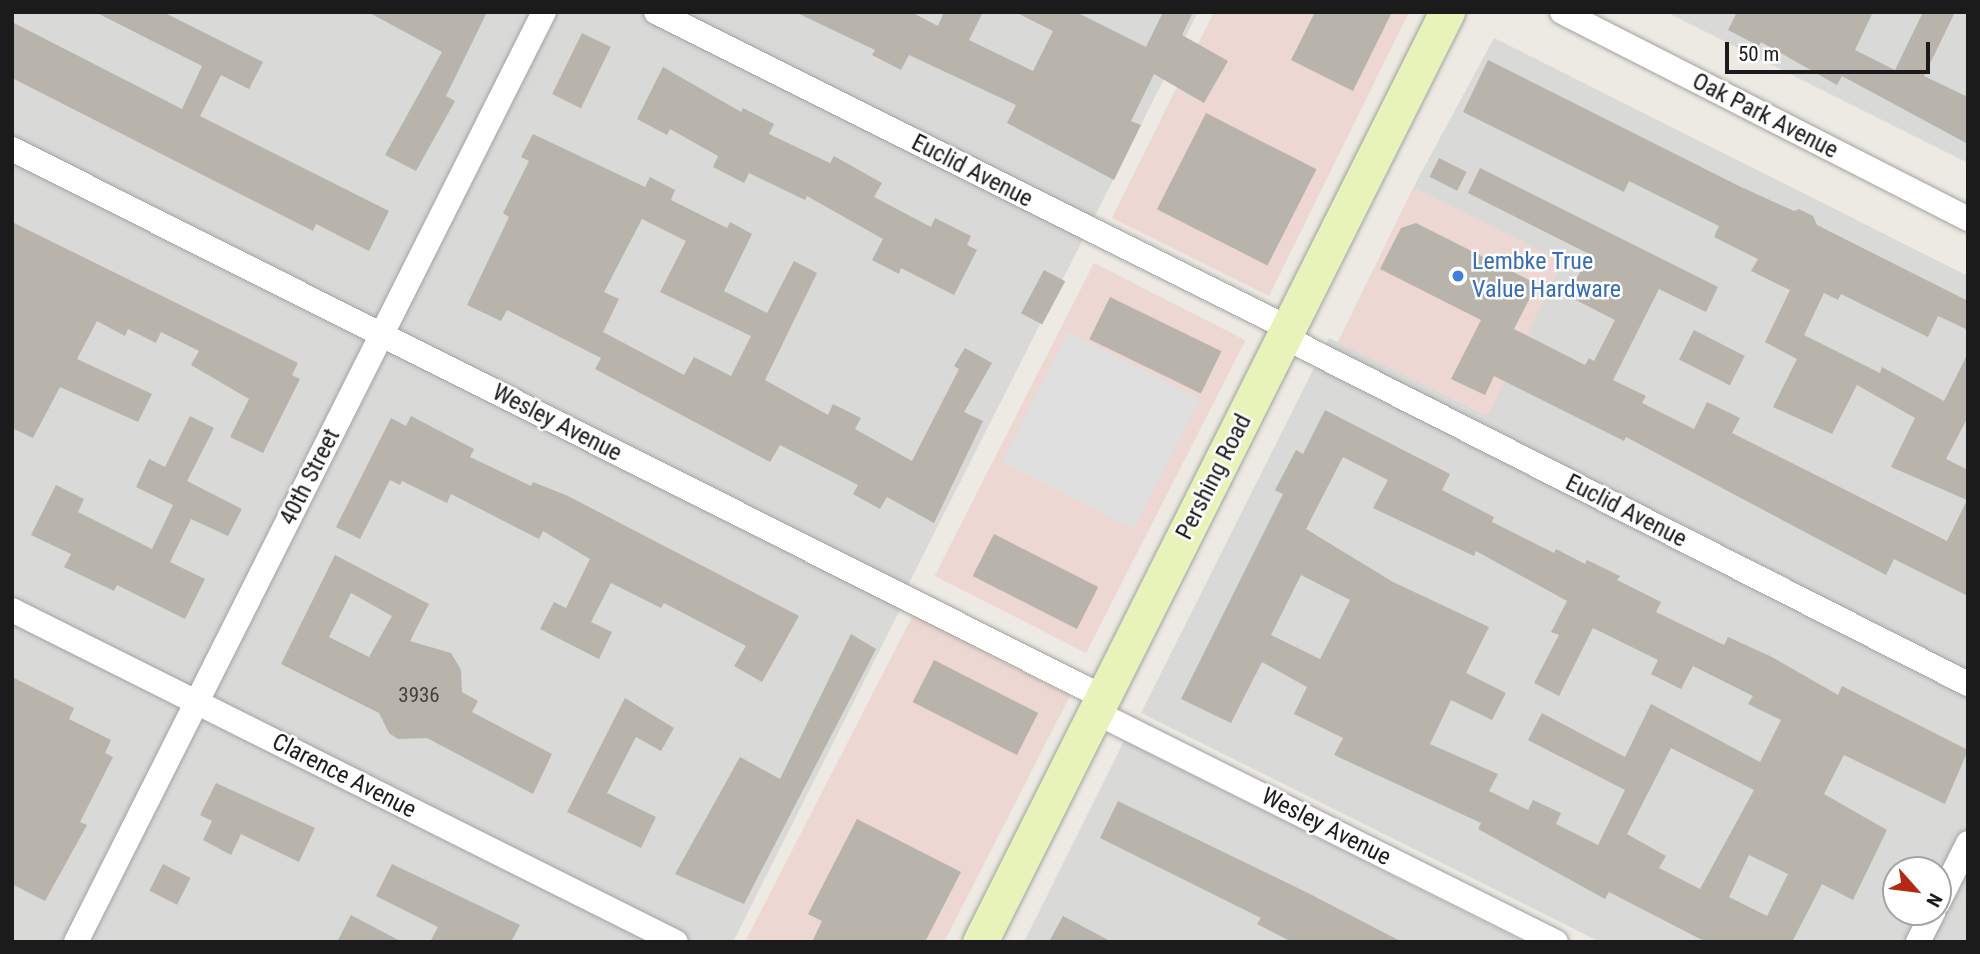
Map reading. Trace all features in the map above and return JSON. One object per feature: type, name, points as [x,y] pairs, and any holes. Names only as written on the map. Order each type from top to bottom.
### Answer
[{"type":"main road","name":"Pershing Road","points":[[980,942],[1447,12]]},
{"type":"street","name":"40th Street","points":[[76,942],[544,12]]},
{"type":"street","name":"Euclid Avenue","points":[[656,12],[1968,684]]},
{"type":"street","name":"Oak Park Avenue","points":[[1562,12],[1968,219]]},
{"type":"street","name":"Wesley Avenue","points":[[12,149],[381,335],[1556,942]]},
{"type":"street","name":"Clarence Avenue","points":[[12,610],[677,942]]},
{"type":"street","points":[[1952,875],[1968,843]]},
{"type":"street","points":[[1918,942],[1926,926]]},
{"type":"shaded area","points":[[12,12],[1198,12],[905,591],[12,141]]},
{"type":"shaded area","points":[[1214,12],[1409,12],[1269,296],[1112,218]]},
{"type":"shaded area","points":[[1666,12],[1968,12],[1968,163]]},
{"type":"shaded area","points":[[1494,38],[1968,276],[1968,942],[1600,942],[1141,713],[1329,338],[1486,415],[1562,262],[1413,188]]},
{"type":"shaded area","points":[[12,154],[904,602],[733,942],[12,942]]},
{"type":"shaded area","points":[[1413,188],[1563,261],[1488,416],[1338,343]]},
{"type":"shaded area","points":[[1094,263],[1245,340],[1086,653],[935,576]]},
{"type":"shaded area","points":[[1068,332],[1200,399],[1134,529],[1002,462]]},
{"type":"shaded area","points":[[913,615],[1070,696],[944,942],[745,942]]},
{"type":"shaded area","points":[[1124,741],[1524,942],[1024,942]]},
{"type":"building","points":[[95,12],[163,12],[263,62],[249,89],[221,75],[200,116],[389,211],[369,251],[316,224],[313,231],[12,78],[12,22],[182,109],[202,66]]},
{"type":"building","points":[[368,12],[487,12],[446,96],[455,101],[416,171],[385,155],[442,52]]},
{"type":"building","points":[[795,12],[911,12],[938,26],[944,12],[983,12],[969,40],[1033,71],[1053,31],[1015,12],[1076,12],[1146,47],[1163,12],[1193,12],[1182,35],[1228,61],[1204,103],[1154,74],[1131,121],[1141,125],[1114,180],[1007,123],[1016,105],[909,55],[901,70],[872,55],[875,50]]},
{"type":"building","points":[[1315,12],[1392,12],[1353,91],[1291,60]]},
{"type":"building","points":[[1737,12],[1873,12],[1855,50],[1895,70],[1923,12],[1955,12],[1924,76],[1968,97],[1968,144],[1842,76],[1837,85],[1761,42],[1759,46],[1728,30]]},
{"type":"building","points":[[582,33],[611,47],[581,108],[552,94]]},
{"type":"building","points":[[1488,60],[1739,186],[1794,211],[1799,209],[1813,216],[1817,225],[1968,301],[1968,330],[1938,316],[1928,337],[1841,294],[1838,300],[1824,293],[1804,335],[1880,373],[1882,367],[1944,401],[1968,353],[1968,417],[1946,459],[1968,470],[1968,596],[1894,559],[1886,575],[1626,437],[1624,441],[1494,376],[1485,395],[1451,379],[1481,320],[1380,269],[1401,228],[1416,223],[1537,284],[1514,329],[1585,365],[1589,358],[1594,361],[1615,320],[1568,296],[1589,254],[1468,193],[1480,168],[1718,287],[1706,312],[1659,289],[1613,380],[1646,396],[1642,403],[1694,429],[1707,402],[1740,418],[1732,433],[1947,541],[1967,500],[1891,467],[1915,418],[1857,385],[1832,434],[1773,407],[1797,359],[1765,342],[1790,290],[1751,271],[1758,259],[1714,237],[1719,226],[1629,181],[1624,192],[1463,112]]},
{"type":"building","points":[[663,67],[741,112],[743,108],[774,124],[769,134],[830,163],[834,156],[882,183],[874,197],[931,227],[935,218],[971,236],[967,245],[977,250],[954,295],[901,268],[899,274],[872,260],[883,239],[807,196],[805,200],[749,173],[744,183],[713,167],[718,156],[670,129],[667,135],[637,119]]},
{"type":"building","points":[[1206,113],[1316,169],[1267,266],[1157,209]]},
{"type":"building","points":[[533,134],[645,187],[650,177],[675,190],[671,200],[727,228],[730,222],[752,234],[724,291],[767,313],[794,261],[817,273],[765,380],[828,415],[833,404],[861,418],[855,429],[912,461],[959,369],[954,366],[965,348],[992,363],[964,412],[983,421],[934,523],[887,497],[880,509],[853,494],[858,485],[780,445],[770,462],[595,369],[601,358],[507,310],[501,321],[467,305],[509,217],[503,213],[529,161],[521,157]],"holes":[[[642,219],[686,241],[660,292],[751,336],[731,376],[694,357],[684,375],[603,332],[619,299],[604,292]]]},
{"type":"building","points":[[1439,158],[1467,172],[1457,191],[1429,177]]},
{"type":"building","points":[[12,222],[298,363],[292,375],[300,379],[263,453],[230,437],[249,399],[191,365],[199,351],[161,332],[156,343],[128,329],[125,336],[97,321],[77,359],[152,394],[138,422],[60,387],[33,438],[12,428]]},
{"type":"building","points":[[1044,270],[1065,281],[1042,325],[1021,313]]},
{"type":"building","points":[[1110,297],[1221,351],[1201,394],[1089,339]]},
{"type":"building","points":[[1694,330],[1745,356],[1730,385],[1679,359]]},
{"type":"building","points":[[1325,410],[1450,474],[1442,490],[1494,517],[1492,522],[1554,553],[1556,549],[1585,564],[1587,560],[1620,576],[1617,580],[1661,602],[1656,612],[1724,645],[1728,637],[1772,657],[1838,695],[1842,686],[1968,750],[1945,804],[1844,755],[1824,794],[1887,830],[1853,900],[1822,884],[1792,942],[1706,942],[1609,892],[1605,899],[1478,829],[1481,823],[1334,755],[1343,738],[1294,714],[1307,687],[1262,662],[1231,723],[1181,699],[1283,494],[1275,490],[1296,450],[1303,454]],"holes":[[[1343,457],[1388,480],[1373,508],[1474,556],[1476,551],[1567,601],[1551,632],[1559,635],[1534,683],[1559,696],[1593,628],[1658,660],[1651,674],[1681,689],[1693,666],[1753,696],[1748,704],[1781,720],[1760,762],[1651,704],[1625,757],[1542,713],[1528,740],[1625,790],[1598,845],[1556,824],[1561,813],[1533,800],[1528,810],[1489,791],[1498,774],[1430,744],[1451,700],[1492,720],[1506,693],[1466,673],[1489,627],[1393,582],[1306,529]],[[1301,575],[1350,600],[1320,659],[1271,635]],[[1671,748],[1754,790],[1700,889],[1659,868],[1666,856],[1627,834]],[[1749,855],[1788,874],[1767,916],[1729,897]]]},
{"type":"building","points":[[190,416],[214,428],[187,481],[242,509],[228,536],[191,519],[170,562],[205,579],[185,619],[117,585],[114,591],[64,567],[71,554],[31,535],[56,485],[84,499],[78,512],[152,549],[173,505],[136,487],[149,459],[165,467]]},
{"type":"building","points":[[411,416],[474,449],[470,457],[531,486],[533,482],[568,496],[799,616],[762,682],[734,666],[746,646],[664,603],[661,608],[611,583],[591,622],[612,632],[599,659],[540,629],[554,602],[566,608],[590,559],[543,531],[539,539],[451,494],[447,503],[402,481],[400,485],[390,480],[360,539],[336,527],[391,418],[406,426]]},
{"type":"building","points":[[994,534],[1098,587],[1077,629],[973,576]]},
{"type":"building","points":[[335,555],[429,604],[410,641],[451,653],[461,670],[462,692],[478,701],[472,712],[552,754],[533,794],[427,738],[398,739],[389,733],[379,713],[281,664]],"holes":[[[351,593],[392,616],[369,657],[329,637]]]},
{"type":"building","points":[[851,634],[876,649],[744,904],[675,874],[740,757],[780,779]]},
{"type":"building","points":[[934,660],[1038,713],[1017,755],[913,702]]},
{"type":"building","points":[[12,677],[74,708],[69,719],[111,740],[105,753],[113,757],[80,822],[87,825],[45,901],[12,884]]},
{"type":"building","points":[[625,698],[674,728],[661,751],[636,737],[607,793],[656,817],[641,848],[567,812]]},
{"type":"building","points":[[216,783],[315,828],[299,862],[241,834],[231,855],[203,840],[212,821],[200,815]]},
{"type":"building","points":[[1118,801],[1402,942],[1292,942],[1257,924],[1261,918],[1100,838]]},
{"type":"building","points":[[857,819],[961,872],[925,942],[812,942],[822,921],[808,914]]},
{"type":"building","points":[[163,864],[191,878],[177,905],[149,891]]},
{"type":"building","points":[[392,864],[520,925],[511,942],[430,942],[438,927],[376,896]]},
{"type":"building","points":[[351,915],[402,942],[337,942]]},
{"type":"building","points":[[1063,916],[1112,942],[1049,942]]},
{"type":"place","name":"Lembke True Value Hardware","points":[[1458,276]]}]
